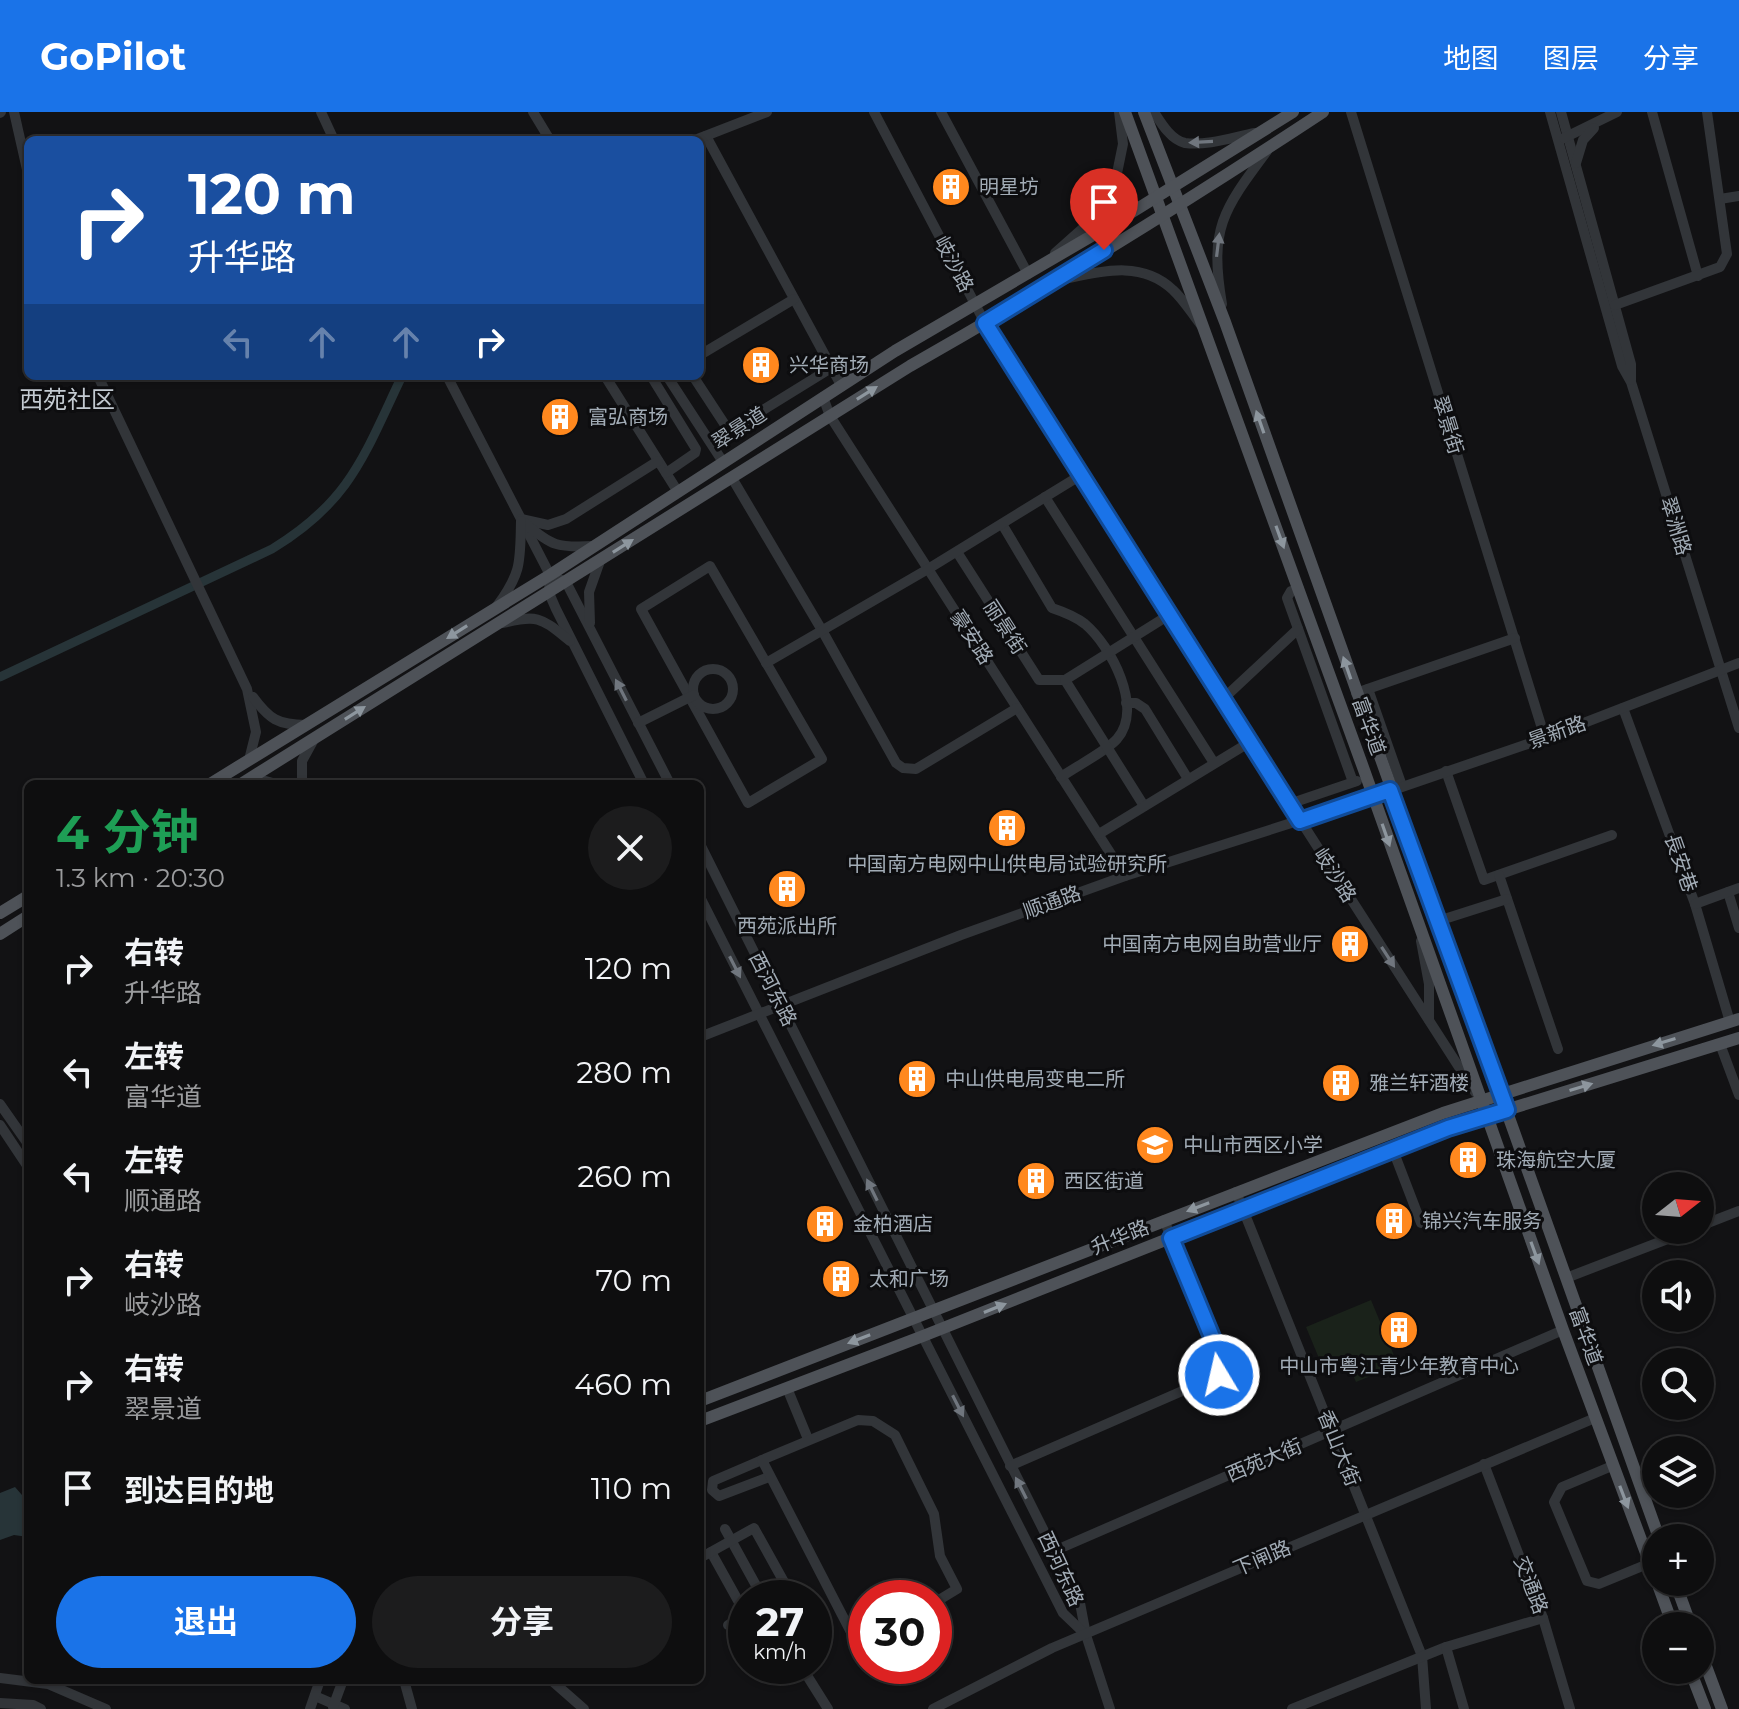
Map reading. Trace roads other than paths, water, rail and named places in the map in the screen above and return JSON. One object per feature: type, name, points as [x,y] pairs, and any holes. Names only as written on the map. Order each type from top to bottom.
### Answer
[{"type":"main road","name":"富华道","points":[[1122,112],[1206,332],[1480,1100],[1642,1543]]},
{"type":"main road","name":"富华道","points":[[1144,112],[1362,691],[1438,921],[1654,1524]]},
{"type":"main road","name":"翠景道","points":[[216,780],[550,575],[841,385],[1293,112]]},
{"type":"main road","name":"翠景道","points":[[249,780],[910,366],[1180,204],[1323,112]]},
{"type":"main road","points":[[0,913],[24,898]]},
{"type":"main road","points":[[0,934],[24,919]]},
{"type":"main road","points":[[1439,983],[1458,977]]},
{"type":"main road","name":"升华路","points":[[704,1399],[1480,1100],[1734,1021]]},
{"type":"main road","name":"升华路","points":[[704,1419],[1393,1150],[1486,1116],[1739,1038]]},
{"type":"main road","points":[[1695,1684],[1705,1709]]},
{"type":"main road","points":[[1713,1684],[1722,1709]]},
{"type":"street","points":[[14,112],[24,156]]},
{"type":"street","points":[[321,112],[332,136]]},
{"type":"street","points":[[533,112],[548,136]]},
{"type":"street","points":[[767,112],[706,136],[841,385]]},
{"type":"street","name":"岐沙路","points":[[874,112],[985,323],[1480,1100]]},
{"type":"street","points":[[941,112],[1028,274]]},
{"type":"street","points":[[1044,263],[1100,213],[1115,183],[1123,144],[1122,112]]},
{"type":"street","points":[[1154,112],[1166,130],[1183,143],[1215,141],[1261,132]]},
{"type":"street","name":"翠景街","points":[[1351,112],[1545,738]]},
{"type":"street","name":"翠洲路","points":[[1550,112],[1576,166],[1631,364],[1631,382]]},
{"type":"street","points":[[1562,112],[1569,120],[1580,124],[1598,123]]},
{"type":"street","name":"翠洲路","points":[[1562,112],[1563,139],[1622,366],[1631,382],[1739,728]]},
{"type":"street","points":[[1563,139],[1617,112]]},
{"type":"street","points":[[1652,112],[1698,276]]},
{"type":"street","points":[[1615,305],[1720,267],[1727,254],[1707,112]]},
{"type":"street","points":[[1576,166],[1583,140],[1598,123]]},
{"type":"street","points":[[1225,322],[1216,257],[1222,219],[1236,192],[1269,147]]},
{"type":"street","points":[[1720,199],[1739,196]]},
{"type":"street","points":[[1054,281],[1111,269],[1142,271],[1172,289],[1206,332]]},
{"type":"street","points":[[704,353],[794,299]]},
{"type":"street","points":[[695,380],[729,431],[831,368]]},
{"type":"street","points":[[100,380],[247,689],[270,717],[286,725],[306,725]]},
{"type":"street","points":[[449,380],[550,575],[549,593],[642,780]]},
{"type":"street","points":[[607,380],[678,492]]},
{"type":"street","points":[[653,380],[696,449],[695,453],[666,473]]},
{"type":"street","points":[[670,380],[723,462]]},
{"type":"street","name":"豪安路","points":[[823,397],[830,416],[1125,876]]},
{"type":"street","points":[[521,519],[548,525],[566,519],[658,461]]},
{"type":"street","points":[[766,663],[823,632],[1081,475]]},
{"type":"street","points":[[732,478],[896,763],[903,768],[916,769],[1017,708]]},
{"type":"street","points":[[1045,497],[1214,763]]},
{"type":"street","points":[[521,519],[547,542],[563,548],[594,546]]},
{"type":"street","points":[[495,609],[515,582],[520,567],[521,519]]},
{"type":"street","points":[[1002,524],[1052,608],[1068,612],[1085,624],[1108,652],[1122,683],[1127,721],[1117,740],[1061,777]]},
{"type":"street","name":"丽景街","points":[[957,552],[1039,680],[1065,680]]},
{"type":"street","points":[[590,629],[589,592],[600,561]]},
{"type":"street","points":[[710,566],[766,663],[822,759],[748,803],[692,696],[641,609],[710,566]]},
{"type":"street","points":[[550,575],[566,582],[668,780]]},
{"type":"street","points":[[1299,589],[1291,591],[1287,598],[1353,782]]},
{"type":"street","points":[[1144,806],[1065,680],[1169,615]]},
{"type":"street","points":[[501,623],[529,616],[546,621],[573,643]]},
{"type":"street","points":[[1223,699],[1298,629]]},
{"type":"street","points":[[1362,691],[1515,638]]},
{"type":"street","name":"景新路","points":[[1373,797],[1545,738],[1739,663]]},
{"type":"street","points":[[709,668],[722,670],[734,686],[731,699],[721,708],[708,709],[692,696],[697,676],[709,668]]},
{"type":"street","points":[[247,689],[256,732],[249,760]]},
{"type":"street","points":[[638,723],[692,696]]},
{"type":"street","points":[[1126,703],[1136,703],[1145,709],[1188,779]]},
{"type":"street","name":"長安巷","points":[[1623,708],[1734,1021]]},
{"type":"street","points":[[302,780],[302,761],[314,739]]},
{"type":"street","points":[[1099,834],[1250,742]]},
{"type":"street","points":[[1446,771],[1484,880],[1612,835]]},
{"type":"street","points":[[1289,804],[1367,778]]},
{"type":"street","name":"顺通路","points":[[704,1035],[961,935],[1125,876],[1373,797]]},
{"type":"street","name":"西河东路","points":[[704,852],[1080,1603],[1086,1635]]},
{"type":"street","points":[[1499,875],[1558,1049]]},
{"type":"street","points":[[1695,904],[1733,890],[1739,928]]},
{"type":"street","points":[[1438,921],[1507,899]]},
{"type":"street","name":"西河东路","points":[[704,905],[1063,1613],[1086,1635]]},
{"type":"street","points":[[1417,924],[1429,984],[1429,1020]]},
{"type":"street","points":[[1720,1044],[1739,1095]]},
{"type":"street","points":[[0,1104],[24,1138]]},
{"type":"street","points":[[0,1125],[24,1161]]},
{"type":"street","points":[[1393,1150],[1421,1223]]},
{"type":"street","name":"香山大街","points":[[1236,1192],[1422,1656],[1426,1709]]},
{"type":"street","points":[[1714,1221],[1739,1211]]},
{"type":"street","points":[[1010,1466],[1219,1375],[1224,1366],[1164,1220]]},
{"type":"street","points":[[1566,1278],[1655,1244]]},
{"type":"street","name":"西苑大街","points":[[1054,1551],[1563,1330]]},
{"type":"street","points":[[787,1388],[808,1439]]},
{"type":"street","name":"下闸路","points":[[933,1709],[1052,1648],[1595,1418]]},
{"type":"street","points":[[769,1477],[719,1496],[712,1490],[713,1481],[808,1439],[858,1420],[873,1421],[895,1435],[934,1514],[940,1556],[957,1589],[952,1592]]},
{"type":"street","points":[[762,1460],[848,1627]]},
{"type":"street","name":"交通路","points":[[1484,1464],[1543,1618],[1570,1709]]},
{"type":"street","points":[[1612,1466],[1562,1487],[1554,1502],[1587,1581],[1599,1584],[1642,1566]]},
{"type":"street","points":[[704,1556],[754,1528],[783,1580]]},
{"type":"street","points":[[725,1529],[753,1580]]},
{"type":"street","points":[[711,1552],[728,1583]]},
{"type":"street","points":[[1292,1709],[1446,1647],[1543,1618]]},
{"type":"street","points":[[1086,1635],[1110,1709]]},
{"type":"street","points":[[1446,1647],[1464,1709]]},
{"type":"street","points":[[0,1678],[24,1681]]},
{"type":"street","points":[[48,1684],[106,1709]]},
{"type":"street","points":[[310,1709],[319,1684]]},
{"type":"street","points":[[333,1707],[342,1684]]},
{"type":"street","points":[[405,1684],[412,1709]]},
{"type":"street","points":[[556,1684],[584,1709]]},
{"type":"street","points":[[812,1684],[828,1709]]},
{"type":"street","points":[[315,1696],[333,1707],[345,1709]]},
{"type":"street","points":[[0,1703],[33,1705],[41,1709]]},
{"type":"waterway","points":[[0,677],[272,549],[299,531],[338,494],[352,474],[400,380]]},
{"type":"place","name":"明星坊","points":[[951,187]]},
{"type":"place","name":"兴华商场","points":[[761,365]]},
{"type":"place","name":"富弘商场","points":[[560,417]]},
{"type":"place","name":"中国南方电网中山供电局试验研究所","points":[[1007,828]]},
{"type":"place","name":"西苑派出所","points":[[787,889]]},
{"type":"place","name":"中国南方电网自助营业厅","points":[[1350,944]]},
{"type":"place","name":"中山供电局变电二所","points":[[917,1079]]},
{"type":"place","name":"雅兰轩酒楼","points":[[1341,1083]]},
{"type":"place","name":"中山市西区小学","points":[[1155,1145]]},
{"type":"place","name":"珠海航空大厦","points":[[1468,1160]]},
{"type":"place","name":"西区街道","points":[[1036,1181]]},
{"type":"place","name":"锦兴汽车服务","points":[[1394,1221]]},
{"type":"place","name":"金柏酒店","points":[[825,1224]]},
{"type":"place","name":"太和广场","points":[[841,1279]]},
{"type":"place","name":"中山市粤江青少年教育中心","points":[[1399,1330]]},
{"type":"district","name":"西苑社区","points":[[67,400]]}]
